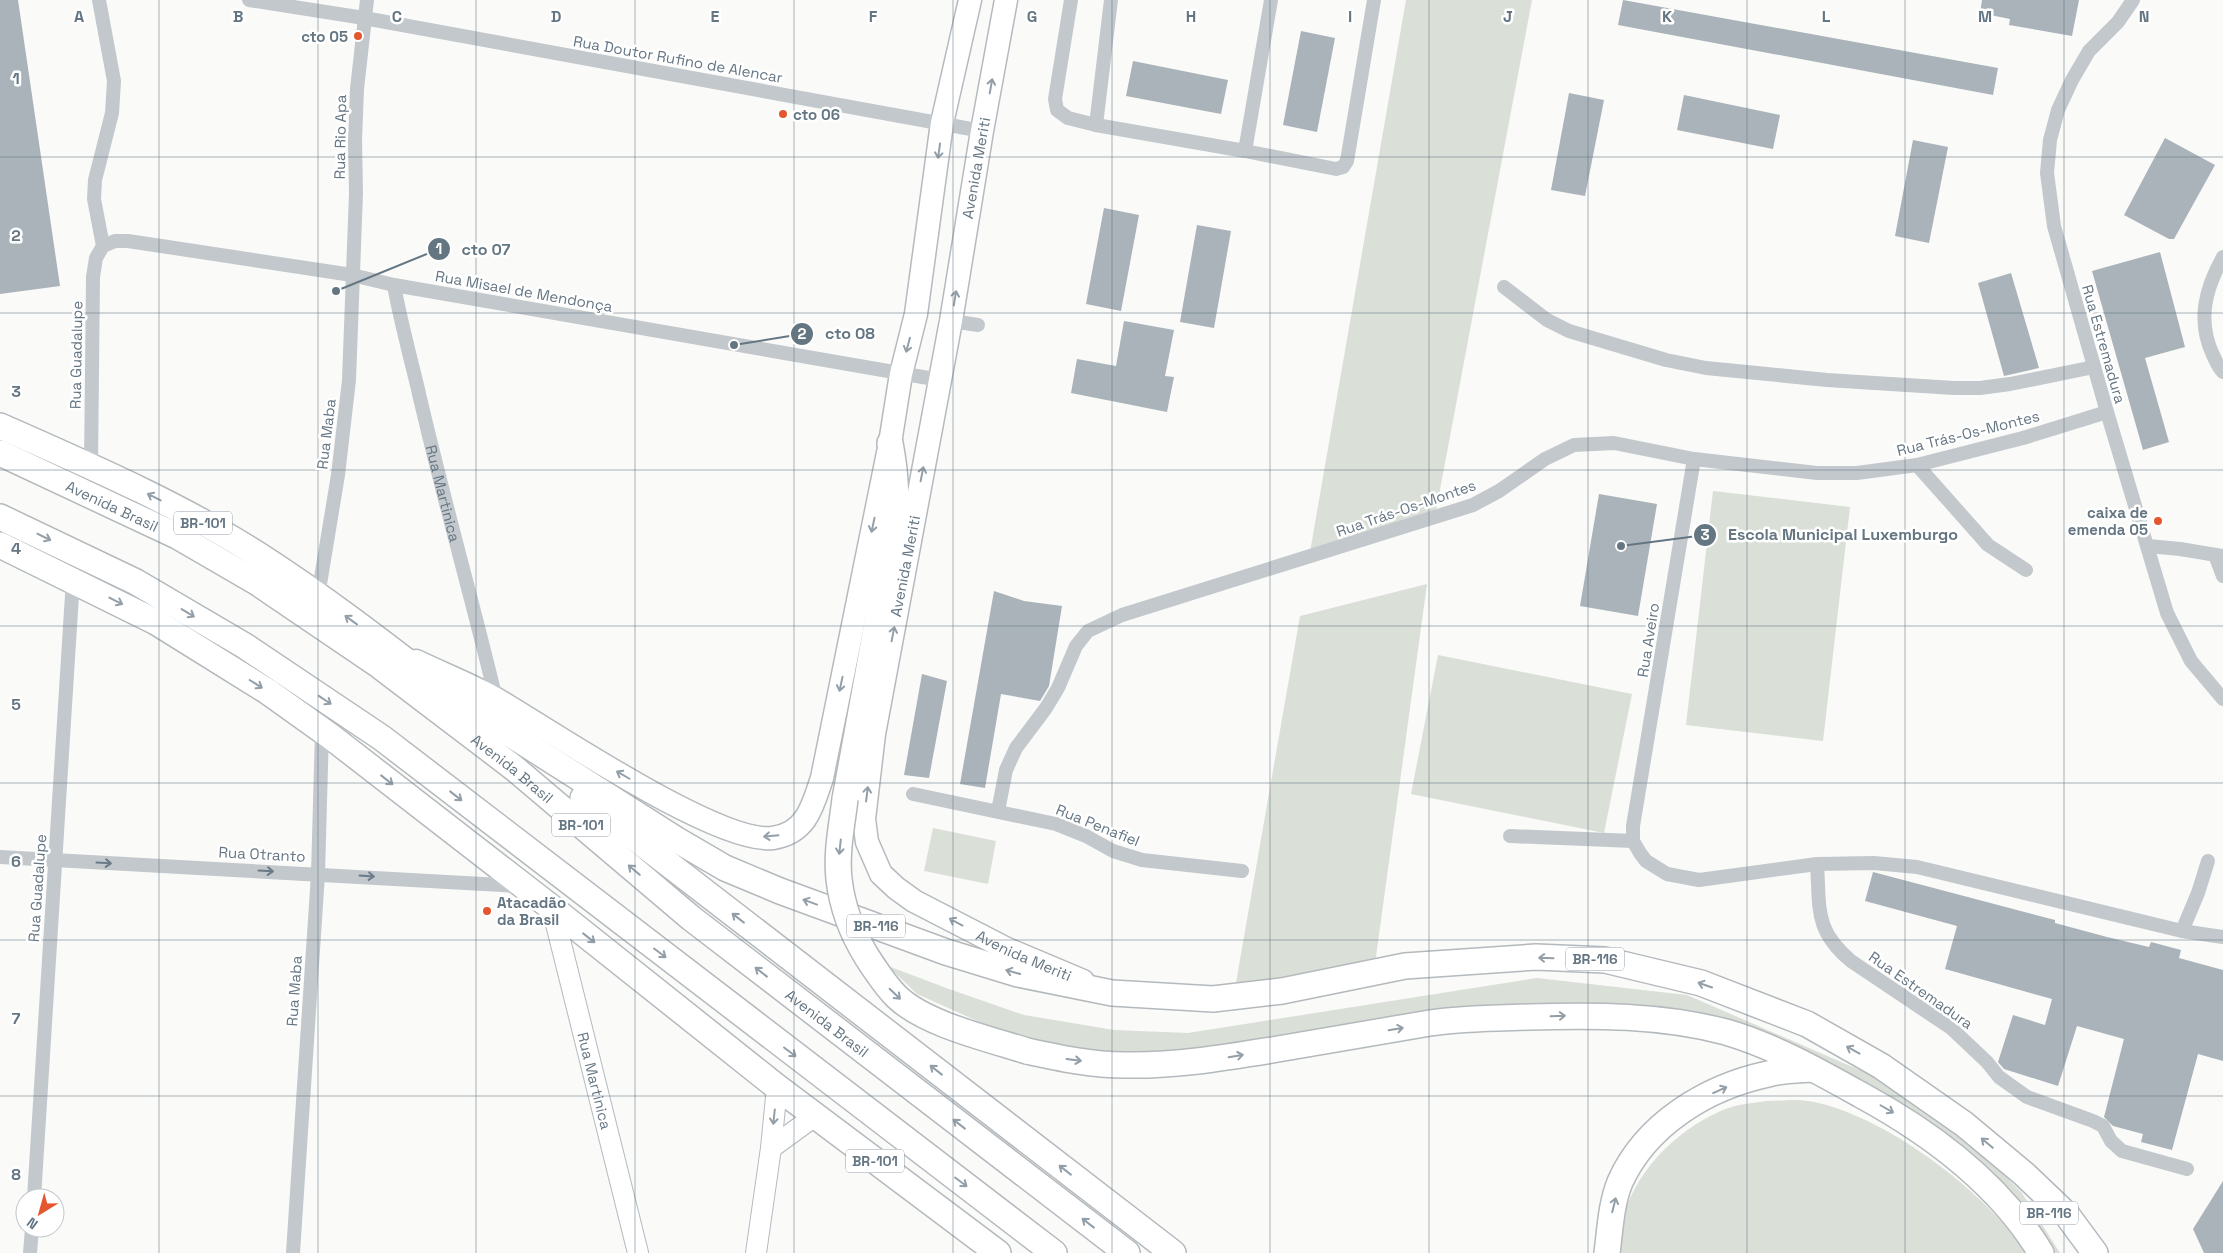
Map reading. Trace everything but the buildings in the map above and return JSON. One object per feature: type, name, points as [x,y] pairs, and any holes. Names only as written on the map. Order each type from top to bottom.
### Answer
[{"type":"highway","name":"Avenida Brasil","points":[[0,426],[155,497],[244,546],[318,596],[458,701],[1173,1253]]},
{"type":"highway","points":[[890,443],[896,473],[897,498],[894,532],[844,798],[839,877],[842,900],[857,940],[883,982],[898,998],[928,1017],[961,1031],[1027,1051],[1070,1060],[1123,1065],[1187,1064],[1434,1023],[1508,1018],[1596,1015],[1688,1025],[1726,1032],[1764,1046],[1813,1069],[1916,1126],[1963,1163],[2018,1221],[2040,1253]]},
{"type":"highway","name":"Avenida Brasil","points":[[0,452],[177,536],[258,583],[380,666],[514,768],[691,918],[1127,1253]]},
{"type":"highway","name":"BR-101","points":[[0,517],[136,582],[245,646],[382,738],[496,828],[1054,1253]]},
{"type":"highway","points":[[0,545],[73,579],[156,622],[267,691],[552,908],[753,1068]]},
{"type":"highway","name":"BR-116","points":[[458,701],[677,840],[725,868],[780,891],[946,952],[1018,974],[1112,993],[1213,999],[1282,991],[1405,966],[1536,957],[1605,960],[1701,983],[1807,1024],[1881,1066],[1964,1124],[2024,1174],[2075,1253]]},
{"type":"highway","name":"BR-101","points":[[496,828],[544,875],[692,1004],[753,1068],[998,1253]]},
{"type":"highway","points":[[1607,1253],[1612,1216],[1620,1183],[1634,1158],[1663,1124],[1686,1106],[1725,1088],[1768,1074],[1813,1069]]},
{"type":"highway","points":[[2024,1174],[2067,1215],[2095,1253]]},
{"type":"main road","points":[[890,443],[901,374],[916,314],[942,123],[970,0]]},
{"type":"main road","name":"Avenida Meriti","points":[[1006,0],[982,131],[951,321],[874,734],[864,819],[866,842],[881,874],[914,901],[1007,949],[1112,993]]},
{"type":"main road","name":"Avenida Brasil","points":[[390,649],[496,699],[671,803],[711,822],[752,836],[773,838],[791,832],[804,823],[811,812],[822,778],[890,443]]},
{"type":"street","points":[[99,0],[114,82],[112,113],[95,180],[94,200],[103,246]]},
{"type":"street","name":"Rua Doutor Rufino de Alencar","points":[[249,0],[364,18],[982,131]]},
{"type":"street","name":"Rua Rio Apa","points":[[352,275],[356,193],[355,132],[367,0]]},
{"type":"street","points":[[1071,0],[1055,99],[1057,110],[1068,118],[1336,169],[1343,167],[1346,161],[1374,0]]},
{"type":"street","points":[[1096,124],[1111,0]]},
{"type":"street","points":[[1245,151],[1271,0]]},
{"type":"street","name":"Rua Estremadura","points":[[2133,0],[2118,22],[2089,51],[2058,110],[2050,140],[2047,172],[2054,226],[2167,613],[2191,661],[2223,699]]},
{"type":"street","name":"Rua Misael de Mendonça","points":[[103,246],[115,241],[128,241],[352,275],[394,285],[940,380]]},
{"type":"street","name":"Rua Guadalupe","points":[[91,467],[93,277],[96,258],[103,246]]},
{"type":"street","points":[[2223,258],[2213,275],[2206,294],[2203,322],[2207,342],[2223,372]]},
{"type":"street","name":"Rua Maba","points":[[318,596],[338,475],[348,397],[352,350],[352,275]]},
{"type":"street","name":"Rua Martinica","points":[[394,285],[435,464],[472,600],[496,699]]},
{"type":"street","points":[[1504,287],[1547,320],[1569,331],[1666,360],[1706,368],[1827,380],[1980,388],[2010,384],[2094,367]]},
{"type":"street","points":[[951,321],[978,325]]},
{"type":"street","name":"Rua Trás-Os-Montes","points":[[998,811],[1006,770],[1016,748],[1046,708],[1058,688],[1066,665],[1076,646],[1088,631],[1103,622],[1473,505],[1499,491],[1545,459],[1574,445],[1614,443],[1694,459],[1817,473],[1857,473],[1917,465],[2023,438],[2107,412]]},
{"type":"street","name":"Rua Aveiro","points":[[1634,841],[1633,826],[1694,459]]},
{"type":"street","points":[[1917,465],[1988,545],[2026,570]]},
{"type":"street","points":[[2148,546],[2219,556],[2223,576]]},
{"type":"street","name":"Rua Guadalupe","points":[[35,1188],[73,579]]},
{"type":"street","name":"Rua Maba","points":[[293,1253],[318,874],[322,731]]},
{"type":"street","name":"Rua Penafiel","points":[[914,794],[1056,824],[1086,836],[1113,851],[1142,860],[1242,871]]},
{"type":"street","points":[[1510,836],[1634,841],[1646,861],[1654,867],[1667,874],[1699,880],[1817,864],[1874,863],[1917,867],[2182,930],[2223,937]]},
{"type":"street","name":"Rua Otranto","points":[[0,857],[523,886]]},
{"type":"street","points":[[2182,930],[2198,893],[2208,860]]},
{"type":"street","name":"Rua Estremadura","points":[[1817,864],[1822,924],[1832,943],[1851,961],[1951,1028],[1987,1062],[1999,1077],[2027,1097],[2093,1120],[2103,1126],[2111,1141],[2122,1151],[2187,1170]]},
{"type":"street","name":"Rua Martinica","points":[[552,908],[638,1253]]},
{"type":"street","points":[[756,1253],[771,1148],[777,1087]]},
{"type":"street","points":[[771,1148],[815,1116]]},
{"type":"street","points":[[30,1253],[31,1238]]},
{"type":"shaded area","points":[[1406,0],[1532,0],[1436,511],[1310,552]]},
{"type":"shaded area","points":[[1713,491],[1850,507],[1823,741],[1686,725]]},
{"type":"shaded area","points":[[1427,584],[1375,964],[1234,994],[1300,616]]},
{"type":"shaded area","points":[[1438,655],[1632,694],[1604,833],[1411,794]]},
{"type":"shaded area","points":[[933,828],[996,841],[988,884],[924,871]]},
{"type":"shaded area","points":[[888,966],[1024,1015],[1114,1030],[1188,1033],[1537,978],[1687,995],[1871,1075],[1946,1126],[1986,1157],[2022,1193],[2060,1253],[2049,1253],[2016,1204],[1766,1041],[1612,1011],[1154,1062],[1031,1045],[917,994]]},
{"type":"shaded area","points":[[1803,1100],[1836,1108],[1867,1121],[1899,1138],[1930,1158],[1986,1205],[2008,1229],[2025,1253],[1620,1253],[1623,1219],[1631,1197],[1651,1164],[1664,1150],[1679,1136],[1711,1115],[1728,1108],[1766,1101]]},
{"type":"place","name":"cto 05","points":[[358,36]]},
{"type":"place","name":"cto 06","points":[[783,114]]},
{"type":"place","name":"cto 07","points":[[336,291]]},
{"type":"place","name":"cto 08","points":[[734,345]]},
{"type":"place","name":"caixa de emenda 05","points":[[2158,521]]},
{"type":"place","name":"Escola Municipal Luxemburgo","points":[[1621,546]]},
{"type":"place","name":"Atacadão da Brasil","points":[[487,911]]}]
